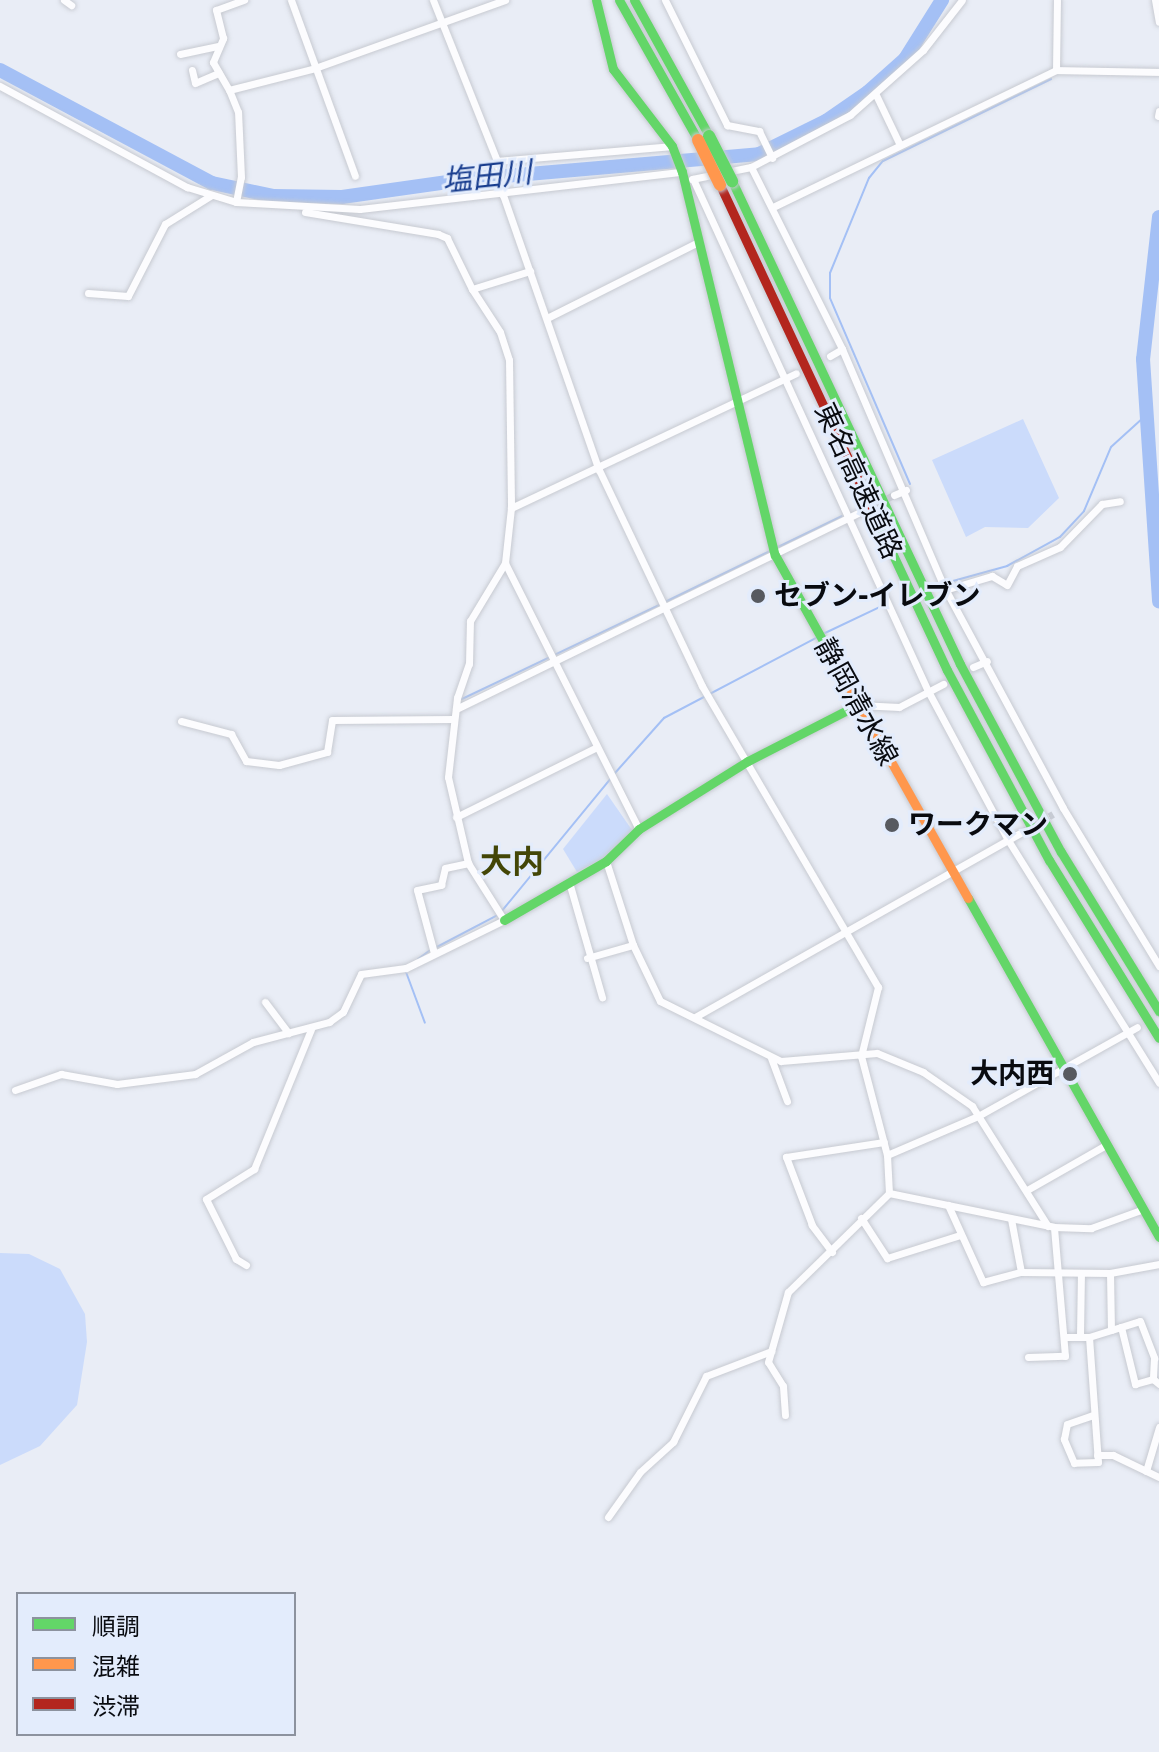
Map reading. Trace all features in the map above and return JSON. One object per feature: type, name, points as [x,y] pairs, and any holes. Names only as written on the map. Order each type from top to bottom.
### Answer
[{"type":"main road","name":"静岡清水線","points":[[596,0],[613,69],[672,146],[687,178],[698,242],[775,555],[1061,1070],[1159,1237]]},
{"type":"main road","name":"東名高速道路","points":[[619,0],[704,138]]},
{"type":"main road","name":"東名高速道路","points":[[634,0],[960,664],[1061,852],[1159,1011]]},
{"type":"main road","name":"東名高速道路","points":[[726,183],[953,683],[1049,860],[1159,1038]]},
{"type":"main road","points":[[504,920],[606,861],[639,829],[748,761],[857,705]]},
{"type":"street","points":[[236,200],[241,177],[238,112],[213,62],[223,38],[216,10],[244,0]]},
{"type":"street","points":[[291,0],[355,176]]},
{"type":"street","points":[[433,0],[498,164],[503,194],[599,470],[702,686],[878,987],[861,1056],[887,1155],[889,1193]]},
{"type":"street","points":[[229,90],[315,68],[505,0]]},
{"type":"street","points":[[665,0],[727,125],[759,131],[772,158]]},
{"type":"street","points":[[291,209],[360,209],[687,178],[751,167],[772,158],[876,95],[923,50],[962,0]]},
{"type":"street","points":[[1056,70],[1057,0]]},
{"type":"street","points":[[1155,0],[1159,22]]},
{"type":"street","points":[[180,54],[218,46]]},
{"type":"street","points":[[192,70],[195,83],[219,73]]},
{"type":"street","points":[[775,206],[1056,70],[1159,72]]},
{"type":"street","points":[[0,86],[210,196],[447,238],[472,289],[500,332],[509,360],[511,508],[505,563],[470,621],[469,664],[454,719],[448,777],[468,863],[504,920],[406,968],[361,974],[343,1012],[311,1029],[253,1042],[195,1074],[117,1084],[61,1074],[15,1090]]},
{"type":"street","points":[[876,95],[900,145]]},
{"type":"street","points":[[498,164],[672,146]]},
{"type":"street","points":[[751,167],[775,206],[842,349],[944,583],[1063,808],[1159,966]]},
{"type":"street","points":[[687,178],[928,691],[1008,840],[1159,1083]]},
{"type":"street","points":[[88,293],[128,296],[165,224],[210,196]]},
{"type":"street","points":[[547,318],[698,242]]},
{"type":"street","points":[[472,289],[530,271]]},
{"type":"street","points":[[830,356],[842,349]]},
{"type":"street","points":[[511,508],[599,470],[796,373]]},
{"type":"street","points":[[894,495],[906,490]]},
{"type":"street","points":[[944,583],[992,576],[1007,585],[1017,566],[1060,547],[1102,504],[1120,501]]},
{"type":"street","points":[[456,709],[858,513]]},
{"type":"street","points":[[505,563],[639,829]]},
{"type":"street","points":[[973,667],[987,661]]},
{"type":"street","points":[[857,705],[899,707],[943,684]]},
{"type":"street","points":[[181,721],[231,734],[246,761],[279,765],[327,752],[332,720],[454,719]]},
{"type":"street","points":[[456,817],[597,747]]},
{"type":"street","points":[[1053,814],[1063,808]]},
{"type":"street","points":[[695,1017],[1022,832]]},
{"type":"street","points":[[606,861],[633,945],[660,1001],[771,1058],[877,1053],[912,1066],[978,1116],[1051,1227],[1065,1356],[1028,1357]]},
{"type":"street","points":[[434,953],[417,890],[441,885],[445,868],[468,863]]},
{"type":"street","points":[[569,882],[587,958],[602,997]]},
{"type":"street","points":[[587,958],[633,945]]},
{"type":"street","points":[[265,1002],[288,1033]]},
{"type":"street","points":[[887,1155],[978,1116],[1137,1027]]},
{"type":"street","points":[[246,1265],[236,1259],[206,1199],[254,1169],[311,1029]]},
{"type":"street","points":[[771,1058],[787,1101]]},
{"type":"street","points":[[832,1252],[812,1225],[786,1157],[884,1142]]},
{"type":"street","points":[[1027,1190],[1104,1146]]},
{"type":"street","points":[[889,1193],[1051,1227],[1091,1228],[1141,1210]]},
{"type":"street","points":[[785,1415],[783,1386],[768,1362],[788,1292],[889,1193]]},
{"type":"street","points":[[948,1205],[983,1282],[1021,1272],[1057,1269],[1081,1274],[1110,1273],[1159,1264]]},
{"type":"street","points":[[861,1218],[887,1258],[960,1235]]},
{"type":"street","points":[[1011,1219],[1021,1272]]},
{"type":"street","points":[[1110,1273],[1111,1330]]},
{"type":"street","points":[[1080,1335],[1081,1274]]},
{"type":"street","points":[[1064,1337],[1089,1337],[1140,1321],[1149,1335],[1156,1382],[1135,1384],[1121,1327]]},
{"type":"street","points":[[1149,1335],[1159,1329]]},
{"type":"street","points":[[1089,1337],[1098,1462],[1074,1463],[1064,1439],[1067,1424],[1093,1415]]},
{"type":"street","points":[[608,1517],[640,1472],[673,1442],[706,1376],[771,1351]]},
{"type":"street","points":[[1146,1471],[1159,1427]]},
{"type":"street","points":[[1097,1455],[1113,1455],[1159,1477]]},
{"type":"shaded area","points":[[1023,419],[1059,498],[1028,528],[985,527],[966,537],[932,460]]},
{"type":"shaded area","points":[[607,794],[632,830],[604,858],[577,872],[563,849]]},
{"type":"shaded area","points":[[0,1253],[29,1254],[60,1269],[85,1314],[87,1342],[77,1405],[40,1446],[0,1465]]},
{"type":"waterway","name":"塩田川","points":[[0,70],[212,183],[273,196],[342,197],[469,179],[759,154],[826,121],[868,92],[905,59],[942,0]]},
{"type":"waterway","points":[[910,484],[830,298],[830,273],[869,178],[883,161],[1051,79]]},
{"type":"waterway","points":[[1159,217],[1143,359],[1159,601]]},
{"type":"waterway","points":[[935,586],[1007,566],[1060,537],[1084,511],[1111,447],[1144,417]]},
{"type":"waterway","points":[[776,548],[842,516]]},
{"type":"waterway","points":[[665,602],[770,551]]},
{"type":"waterway","points":[[462,699],[659,605]]},
{"type":"waterway","points":[[825,633],[884,605]]},
{"type":"waterway","points":[[615,773],[664,718],[816,638]]},
{"type":"waterway","points":[[501,912],[611,778]]},
{"type":"waterway","points":[[435,948],[496,916]]},
{"type":"waterway","points":[[418,959],[429,951]]},
{"type":"waterway","points":[[406,972],[425,1023]]},
{"type":"waterway","points":[[346,1014],[354,994]]},
{"type":"tunnel","points":[[858,513],[894,495]]},
{"type":"tunnel","points":[[1022,832],[1053,814]]},
{"type":"traffic: fast","points":[[596,0],[613,69],[672,146],[682,172],[775,555],[827,648]]},
{"type":"traffic: fast","points":[[619,0],[698,140]]},
{"type":"traffic: fast","points":[[634,0],[709,136]]},
{"type":"traffic: fast","points":[[709,136],[732,181]]},
{"type":"traffic: fast","points":[[732,181],[960,664],[1061,852],[1159,1011]]},
{"type":"traffic: fast","points":[[872,510],[947,670],[1049,860],[1159,1038]]},
{"type":"traffic: fast","points":[[504,920],[606,861],[639,829],[748,761],[857,705]]},
{"type":"traffic: fast","points":[[968,898],[1159,1237]]},
{"type":"traffic: slow","points":[[698,140],[720,185]]},
{"type":"traffic: slow","points":[[827,648],[968,898]]},
{"type":"traffic: jam","points":[[720,185],[872,510]]},
{"type":"place","name":"セブン-イレブン","points":[[758,596]]},
{"type":"place","name":"ワークマン","points":[[892,825]]},
{"type":"place","name":"大内西","points":[[1070,1074]]},
{"type":"district","name":"大内","points":[[512,863]]}]
